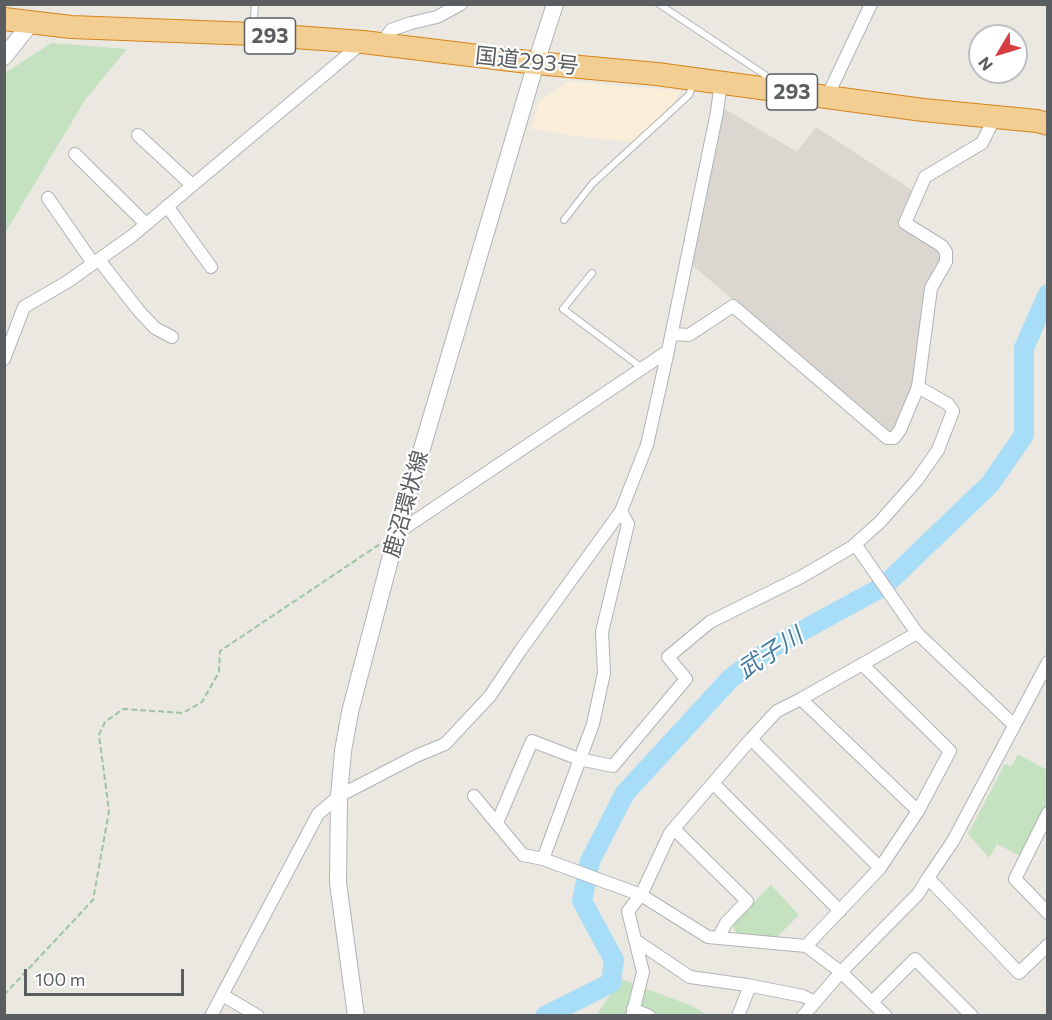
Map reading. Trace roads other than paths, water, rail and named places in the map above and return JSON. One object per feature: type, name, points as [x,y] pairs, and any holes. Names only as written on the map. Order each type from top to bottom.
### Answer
[{"type":"highway","name":"国道293号","points":[[4,19],[71,27],[253,34],[372,43],[721,82],[827,98],[1047,124]]},
{"type":"main road","name":"鹿沼環状線","points":[[356,1016],[338,883],[339,796],[343,751],[350,712],[397,533],[555,4]]},
{"type":"main road","points":[[4,57],[31,23]]},
{"type":"street","points":[[4,359],[24,307],[96,262],[372,43],[391,30],[437,17],[461,4]]},
{"type":"street","points":[[827,98],[871,4]]},
{"type":"street","points":[[211,1016],[224,996],[303,839],[318,814],[339,796],[416,756],[445,744],[490,696],[621,511],[647,445],[672,334],[721,82]]},
{"type":"street","points":[[672,334],[689,335],[733,306],[887,438],[894,438],[900,430],[918,387],[931,288],[946,262],[946,252],[942,246],[905,223],[925,177],[982,143],[994,117]]},
{"type":"street","points":[[138,135],[192,185]]},
{"type":"street","points":[[75,154],[146,224]]},
{"type":"street","points":[[48,198],[96,262],[139,311],[155,328],[172,338]]},
{"type":"street","points":[[167,206],[211,267]]},
{"type":"street","points":[[397,533],[668,351]]},
{"type":"street","points":[[497,823],[532,741],[579,759],[613,766],[686,678],[668,657],[710,622],[801,577],[855,544],[880,522],[917,480],[938,450],[953,411],[948,404],[918,387]]},
{"type":"street","points":[[543,859],[593,724],[604,673],[602,632],[628,524],[621,511]]},
{"type":"street","points":[[855,544],[917,633],[1014,725]]},
{"type":"street","points":[[649,1016],[632,1012],[643,972],[628,911],[641,895],[674,829],[777,711],[917,633]]},
{"type":"street","points":[[803,1016],[842,972],[918,894],[953,841],[1014,725],[1044,677],[1047,662]]},
{"type":"street","points":[[806,946],[880,868],[918,811],[950,751],[862,664]]},
{"type":"street","points":[[801,699],[918,811]]},
{"type":"street","points":[[751,739],[880,868]]},
{"type":"street","points":[[713,783],[840,911]]},
{"type":"street","points":[[474,796],[523,855],[543,859],[641,895],[708,937],[806,946],[842,972],[886,1016]]},
{"type":"street","points":[[1047,814],[1015,879],[1047,914]]},
{"type":"street","points":[[674,829],[747,901],[726,923],[718,938]]},
{"type":"street","points":[[928,878],[1019,973],[1047,945]]},
{"type":"street","points":[[635,940],[690,977],[803,996],[815,1002]]},
{"type":"street","points":[[872,1002],[915,959],[972,1016]]},
{"type":"street","points":[[738,1016],[750,986]]},
{"type":"street","points":[[224,996],[258,1016]]},
{"type":"lane","points":[[253,34],[255,4]]},
{"type":"lane","points":[[659,4],[765,75],[776,89]]},
{"type":"lane","points":[[564,220],[592,184],[689,95],[695,79]]},
{"type":"lane","points":[[592,273],[563,309],[642,369]]},
{"type":"waterway","name":"武子川","points":[[545,1016],[611,983],[614,960],[582,901],[590,861],[625,793],[731,678],[776,645],[884,586],[990,484],[1024,435],[1024,348],[1048,294]]}]
